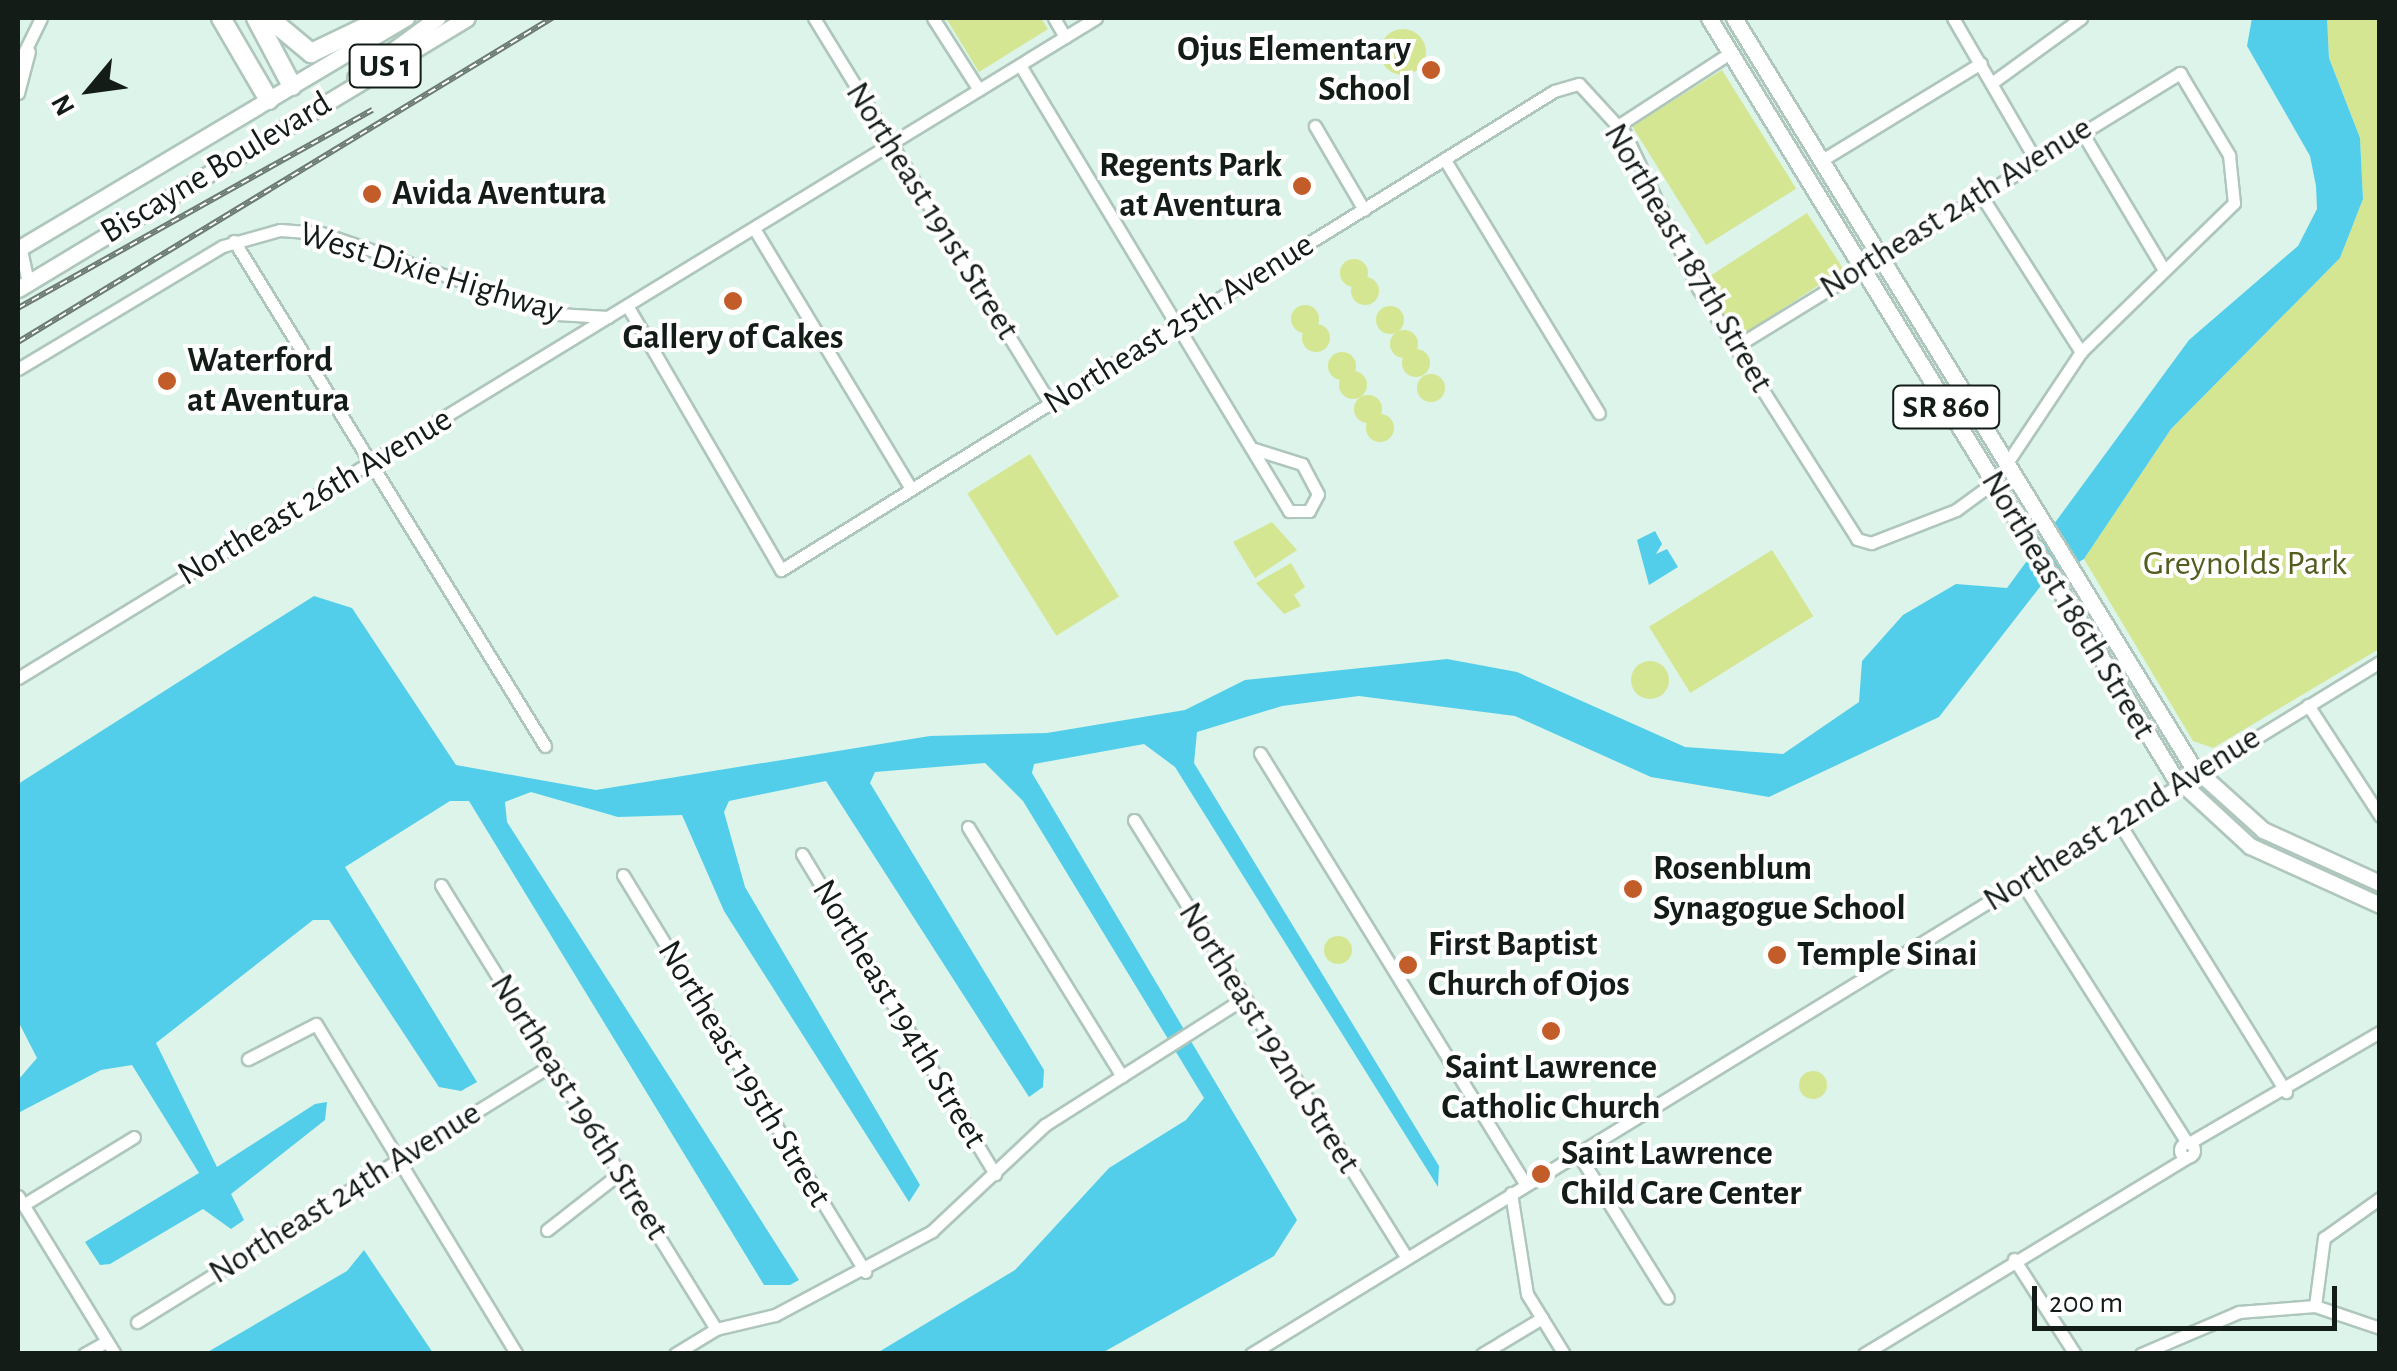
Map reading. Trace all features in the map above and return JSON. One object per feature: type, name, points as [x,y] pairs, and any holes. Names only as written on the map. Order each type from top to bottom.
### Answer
[{"type":"highway","points":[[221,18],[269,100]]},
{"type":"highway","points":[[256,18],[292,86]]},
{"type":"highway","points":[[269,18],[290,43],[316,53],[384,18]]},
{"type":"main road","name":"Biscayne Boulevard","points":[[19,246],[406,18]]},
{"type":"main road","points":[[346,89],[370,60],[437,18]]},
{"type":"main road","name":"Biscayne Boulevard","points":[[21,281],[467,18]]},
{"type":"main road","name":"Northeast 186th Street","points":[[1708,18],[2179,783],[2250,846],[2380,905]]},
{"type":"main road","name":"Northeast 186th Street","points":[[1734,18],[2196,773],[2263,830],[2378,881]]},
{"type":"main road","points":[[1730,53],[1770,75]]},
{"type":"main road","points":[[292,86],[305,115]]},
{"type":"main road","points":[[269,100],[284,129]]},
{"type":"main road","points":[[2076,618],[2093,607]]},
{"type":"street","points":[[18,93],[40,18]]},
{"type":"street","name":"Northeast 191st Street","points":[[814,18],[1050,403]]},
{"type":"street","points":[[933,18],[979,90]]},
{"type":"street","points":[[1054,18],[1066,36]]},
{"type":"street","name":"West Dixie Highway","points":[[18,369],[234,241],[314,231],[552,313],[612,316],[1096,18]]},
{"type":"street","points":[[1953,18],[2034,157]]},
{"type":"street","points":[[1993,82],[2082,20]]},
{"type":"street","points":[[18,65],[29,51]]},
{"type":"street","points":[[1619,125],[1730,53]]},
{"type":"street","points":[[1822,160],[1981,63]]},
{"type":"street","points":[[1020,64],[1289,511],[1309,511],[1318,494],[1302,464],[1254,449]]},
{"type":"street","name":"Northeast 24th Avenue","points":[[1735,347],[2034,157],[2180,73],[2230,155],[2234,203],[2162,268]]},
{"type":"street","name":"Northeast 187th Street","points":[[1579,84],[1619,125],[1735,347],[1856,539],[1871,543],[1956,510],[1993,482]]},
{"type":"street","name":"Northeast 25th Avenue","points":[[628,306],[781,570],[1445,160],[1579,84]]},
{"type":"street","points":[[1315,126],[1364,210]]},
{"type":"street","points":[[2007,463],[2081,352],[2162,268],[2080,129]]},
{"type":"street","points":[[1445,160],[1599,413]]},
{"type":"street","points":[[1979,192],[2081,352]]},
{"type":"street","points":[[754,230],[911,490]]},
{"type":"street","points":[[234,241],[545,746]]},
{"type":"street","points":[[19,246],[21,281]]},
{"type":"street","name":"Northeast 26th Avenue","points":[[18,678],[612,316]]},
{"type":"street","name":"Northeast 22nd Avenue","points":[[1250,1354],[1405,1255],[1579,1154],[2380,662]]},
{"type":"street","points":[[2308,705],[2375,799],[2380,816]]},
{"type":"street","points":[[1260,754],[1526,1185]]},
{"type":"street","name":"Northeast 192nd Street","points":[[1134,820],[1405,1255]]},
{"type":"street","points":[[2118,821],[2286,1092]]},
{"type":"street","points":[[968,827],[1122,1076]]},
{"type":"street","name":"Northeast 194th Street","points":[[802,854],[995,1174]]},
{"type":"street","name":"Northeast 195th Street","points":[[623,875],[864,1272]]},
{"type":"street","points":[[2021,881],[2184,1148]]},
{"type":"street","name":"Northeast 196th Street","points":[[442,885],[716,1328]]},
{"type":"street","points":[[675,1354],[716,1328],[775,1315],[864,1272],[932,1231],[1045,1125],[1244,998]]},
{"type":"street","points":[[248,1059],[306,1022],[319,1034],[516,1354]]},
{"type":"street","points":[[1864,1354],[2184,1148],[2286,1092],[2380,1032]]},
{"type":"street","name":"Northeast 24th Avenue","points":[[137,1322],[552,1064]]},
{"type":"street","points":[[115,1354],[20,1201],[134,1137]]},
{"type":"street","points":[[1579,1154],[1668,1298]]},
{"type":"street","points":[[547,1230],[620,1174]]},
{"type":"street","points":[[1511,1194],[1517,1261],[1542,1318],[1564,1354]]},
{"type":"street","points":[[2315,1306],[2324,1238],[2380,1198]]},
{"type":"street","points":[[2014,1259],[2075,1354]]},
{"type":"street","points":[[2141,1354],[2239,1312],[2315,1306],[2380,1328]]},
{"type":"street","points":[[1482,1354],[1542,1318]]},
{"type":"street","points":[[84,1354],[107,1341]]},
{"type":"green space","points":[[946,18],[1041,18],[1048,29],[979,72]]},
{"type":"green space","name":"Greynolds Park","points":[[2327,18],[2379,18],[2379,649],[2213,748],[2193,741],[2084,559],[2171,429],[2340,258],[2363,199],[2360,138],[2329,58]]},
{"type":"green space","points":[[1403,29],[1419,36],[1426,52],[1419,68],[1403,75],[1387,68],[1380,52],[1387,36]]},
{"type":"green space","points":[[1722,70],[1796,189],[1706,245],[1632,126]]},
{"type":"green space","points":[[1807,213],[1843,269],[1739,337],[1703,281]]},
{"type":"green space","points":[[1354,259],[1364,263],[1368,273],[1364,283],[1354,287],[1344,283],[1340,273],[1344,263]]},
{"type":"green space","points":[[1365,277],[1375,281],[1379,291],[1375,301],[1365,305],[1355,301],[1351,291],[1355,281]]},
{"type":"green space","points":[[1305,305],[1315,309],[1319,319],[1315,329],[1305,333],[1295,329],[1291,319],[1295,309]]},
{"type":"green space","points":[[1390,306],[1400,310],[1404,320],[1400,330],[1390,334],[1380,330],[1376,320],[1380,310]]},
{"type":"green space","points":[[1316,324],[1326,328],[1330,338],[1326,348],[1316,352],[1306,348],[1302,338],[1306,328]]},
{"type":"green space","points":[[1404,330],[1414,334],[1418,344],[1414,354],[1404,358],[1394,354],[1390,344],[1394,334]]},
{"type":"green space","points":[[1416,349],[1426,353],[1430,363],[1426,373],[1416,377],[1406,373],[1402,363],[1406,353]]},
{"type":"green space","points":[[1342,352],[1352,356],[1356,366],[1352,376],[1342,380],[1332,376],[1328,366],[1332,356]]},
{"type":"green space","points":[[1353,371],[1363,375],[1367,385],[1363,395],[1353,399],[1343,395],[1339,385],[1343,375]]},
{"type":"green space","points":[[1431,374],[1441,378],[1445,388],[1441,398],[1431,402],[1421,398],[1417,388],[1421,378]]},
{"type":"green space","points":[[1368,395],[1378,399],[1382,409],[1378,419],[1368,423],[1358,419],[1354,409],[1358,399]]},
{"type":"green space","points":[[1380,414],[1390,418],[1394,428],[1390,438],[1380,442],[1370,438],[1366,428],[1370,418]]},
{"type":"green space","points":[[1030,454],[1119,596],[1056,636],[967,493]]},
{"type":"green space","points":[[1272,522],[1297,550],[1255,578],[1233,542]]},
{"type":"green space","points":[[1772,550],[1813,616],[1690,693],[1649,627]]},
{"type":"green space","points":[[1291,563],[1305,587],[1294,595],[1301,606],[1284,614],[1256,583]]},
{"type":"green space","points":[[1650,661],[1663,667],[1669,680],[1663,693],[1650,699],[1637,693],[1631,680],[1637,667]]},
{"type":"green space","points":[[1338,936],[1348,940],[1352,950],[1348,960],[1338,964],[1328,960],[1324,950],[1328,940]]},
{"type":"green space","points":[[1813,1071],[1823,1075],[1827,1085],[1823,1095],[1813,1099],[1803,1095],[1799,1085],[1803,1075]]},
{"type":"water","points":[[2252,18],[2327,18],[2329,58],[2360,138],[2363,199],[2340,258],[2171,429],[2084,559],[2043,583],[1939,717],[1769,797],[1651,777],[1515,716],[1359,696],[1282,706],[1197,732],[1194,763],[1439,1166],[1438,1187],[1175,767],[1144,744],[1034,764],[1032,773],[1297,1220],[1274,1256],[1102,1353],[877,1353],[1015,1270],[1109,1168],[1186,1120],[1204,1098],[1023,801],[985,763],[875,772],[870,783],[1044,1070],[1043,1087],[1029,1097],[826,781],[729,801],[724,812],[745,887],[920,1185],[909,1202],[724,911],[682,815],[618,817],[531,792],[505,802],[507,822],[799,1280],[790,1285],[764,1285],[469,801],[450,801],[345,867],[477,1082],[461,1091],[439,1087],[329,920],[313,920],[156,1043],[217,1167],[315,1104],[327,1102],[325,1120],[231,1194],[244,1220],[231,1229],[203,1209],[110,1264],[100,1265],[85,1242],[199,1173],[132,1065],[101,1070],[18,1113],[18,1080],[37,1058],[18,1021],[18,784],[314,596],[352,608],[456,765],[596,790],[930,736],[1047,733],[1185,710],[1245,680],[1447,659],[1517,672],[1685,747],[1783,754],[1859,702],[1862,661],[1903,615],[1956,584],[2007,588],[2189,340],[2298,246],[2317,209],[2310,156],[2247,46]]},
{"type":"water","points":[[1655,531],[1662,544],[1656,554],[1667,549],[1678,567],[1649,585],[1637,540]]},
{"type":"water","points":[[364,1250],[433,1353],[206,1353],[347,1271]]},
{"type":"railway","points":[[18,342],[552,18]]},
{"type":"railway","points":[[18,308],[372,110]]},
{"type":"place","name":"Ojus Elementary School","points":[[1431,70]]},
{"type":"place","name":"Regents Park at Aventura","points":[[1302,186]]},
{"type":"place","name":"Avida Aventura","points":[[372,194]]},
{"type":"place","name":"Gallery of Cakes","points":[[733,301]]},
{"type":"place","name":"Waterford at Aventura","points":[[167,381]]},
{"type":"place","name":"Rosenblum Synagogue School","points":[[1633,889]]},
{"type":"place","name":"Temple Sinai","points":[[1777,955]]},
{"type":"place","name":"First Baptist Church of Ojos","points":[[1408,965]]},
{"type":"place","name":"Saint Lawrence Catholic Church","points":[[1551,1031]]},
{"type":"place","name":"Saint Lawrence Child Care Center","points":[[1541,1174]]}]
